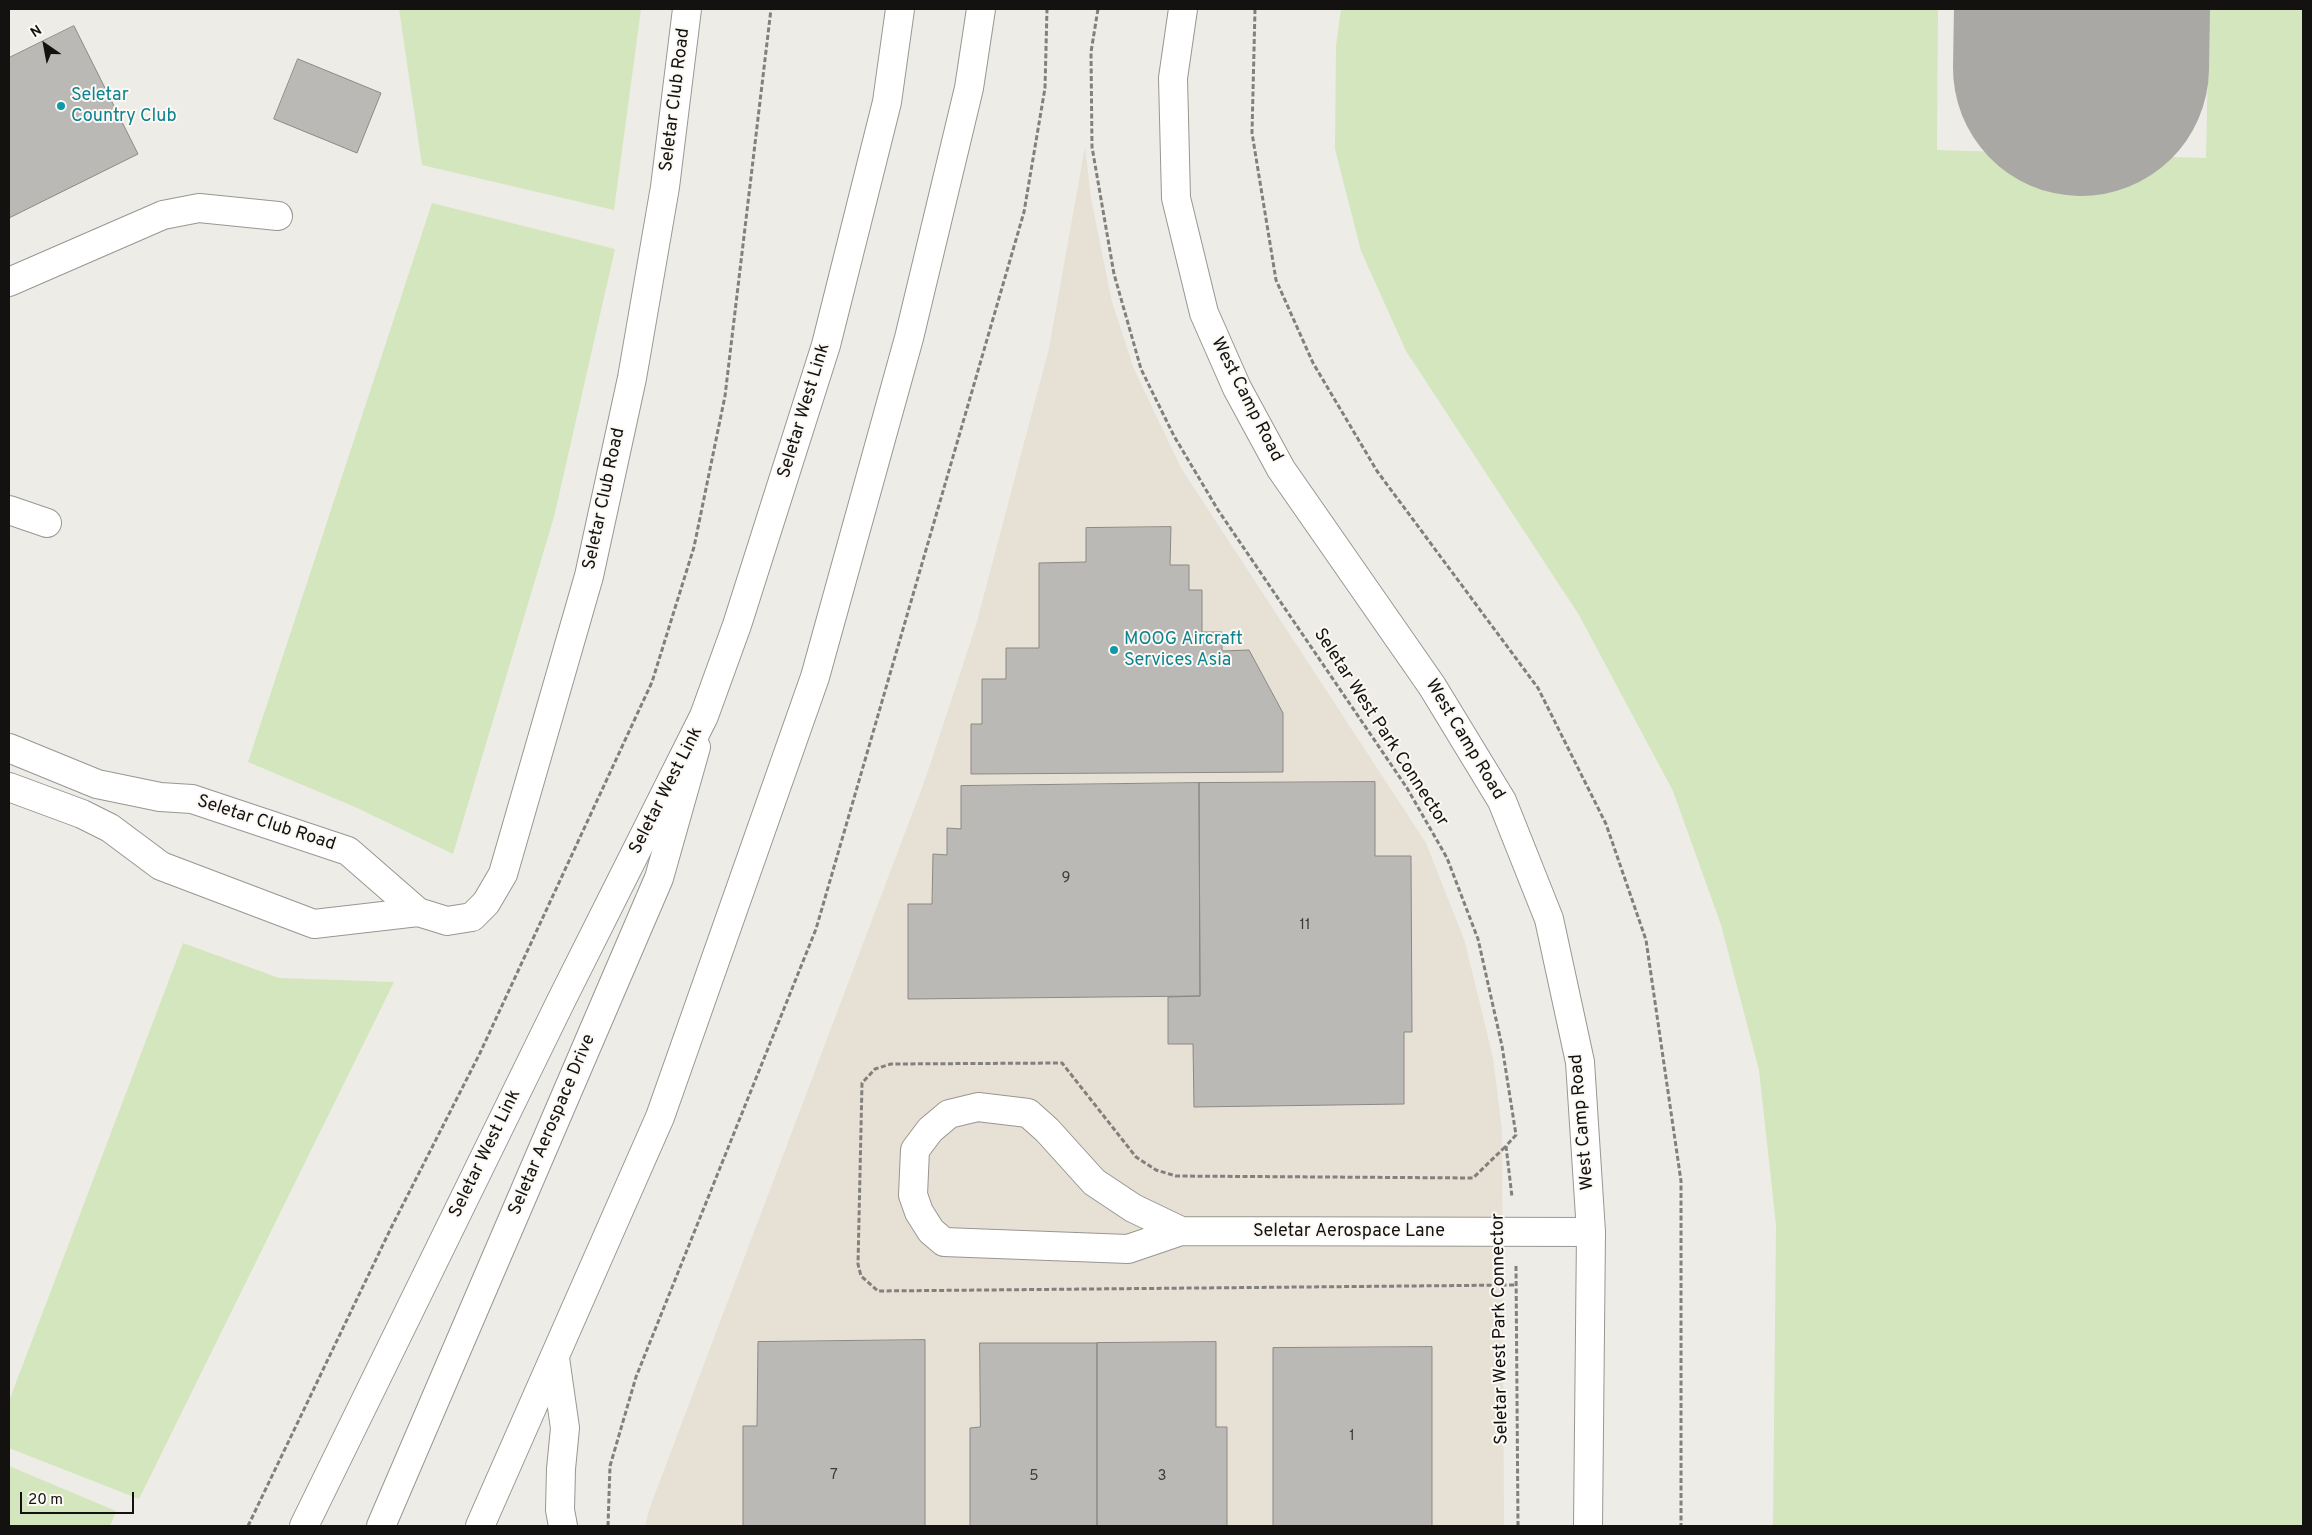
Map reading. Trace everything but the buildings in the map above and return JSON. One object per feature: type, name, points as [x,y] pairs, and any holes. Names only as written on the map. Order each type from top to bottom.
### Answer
[{"type":"main road","name":"Seletar Club Road","points":[[9,787],[82,814],[110,828],[161,866],[314,924],[418,912],[447,921],[472,916],[486,903],[503,874],[588,576],[632,378],[665,187],[687,9]]},
{"type":"main road","name":"Seletar West Link","points":[[304,1526],[557,1010],[704,716],[737,626],[826,345],[887,102],[900,9]]},
{"type":"main road","points":[[480,1526],[660,1117],[815,677],[910,338],[969,88],[981,9]]},
{"type":"main road","name":"West Camp Road","points":[[1184,9],[1174,78],[1176,198],[1204,313],[1237,388],[1281,469],[1432,686],[1502,801],[1549,919],[1580,1062],[1591,1232],[1588,1526]]},
{"type":"main road","points":[[9,282],[162,215],[199,208],[278,216]]},
{"type":"main road","points":[[9,510],[47,523]]},
{"type":"main road","name":"Seletar Aerospace Drive","points":[[381,1526],[659,878],[704,716]]},
{"type":"main road","name":"Seletar Club Road","points":[[9,748],[96,784],[160,797],[192,799],[348,851],[418,912]]},
{"type":"main road","name":"Seletar Aerospace Lane","points":[[1181,1231],[1133,1208],[1094,1182],[1048,1130],[1028,1113],[978,1107],[949,1114],[930,1130],[914,1150],[913,1195],[919,1212],[931,1232],[944,1242],[1128,1248],[1181,1231],[1591,1232]]},
{"type":"main road","points":[[555,1358],[565,1428],[560,1469],[562,1526]]},
{"type":"path","points":[[608,1526],[610,1466],[636,1377],[816,930],[1024,212],[1045,88],[1047,9]]},
{"type":"path","name":"Seletar West Park Connector","points":[[1098,9],[1091,52],[1092,147],[1114,274],[1141,369],[1174,436],[1218,510],[1407,788],[1447,858],[1478,939],[1502,1046],[1516,1135],[1506,1146],[1516,1233],[1518,1526]]},
{"type":"shaded area","points":[[1085,147],[1091,198],[1112,302],[1134,369],[1181,468],[1426,843],[1465,942],[1493,1058],[1502,1129],[1504,1526],[645,1526],[650,1507],[926,777],[976,625],[1049,348]]},
{"type":"green space","points":[[399,9],[641,9],[614,210],[422,165]]},
{"type":"green space","points":[[1341,9],[1938,9],[1937,150],[2206,158],[2209,9],[2303,9],[2303,1526],[1773,1526],[1776,1225],[1759,1070],[1721,925],[1673,791],[1579,615],[1406,351],[1361,251],[1335,149],[1336,46]]},
{"type":"green space","points":[[432,203],[615,249],[554,517],[453,854],[355,807],[248,762]]},
{"type":"green space","points":[[183,943],[279,978],[394,982],[139,1499],[9,1448],[9,1401]]},
{"type":"green space","points":[[9,1466],[116,1511],[110,1526],[9,1526]]},
{"type":"runway","points":[[2081,68],[2082,9]]},
{"type":"place","name":"Seletar Country Club","points":[[61,106]]},
{"type":"place","name":"MOOG Aircraft Services Asia","points":[[1114,650]]}]
